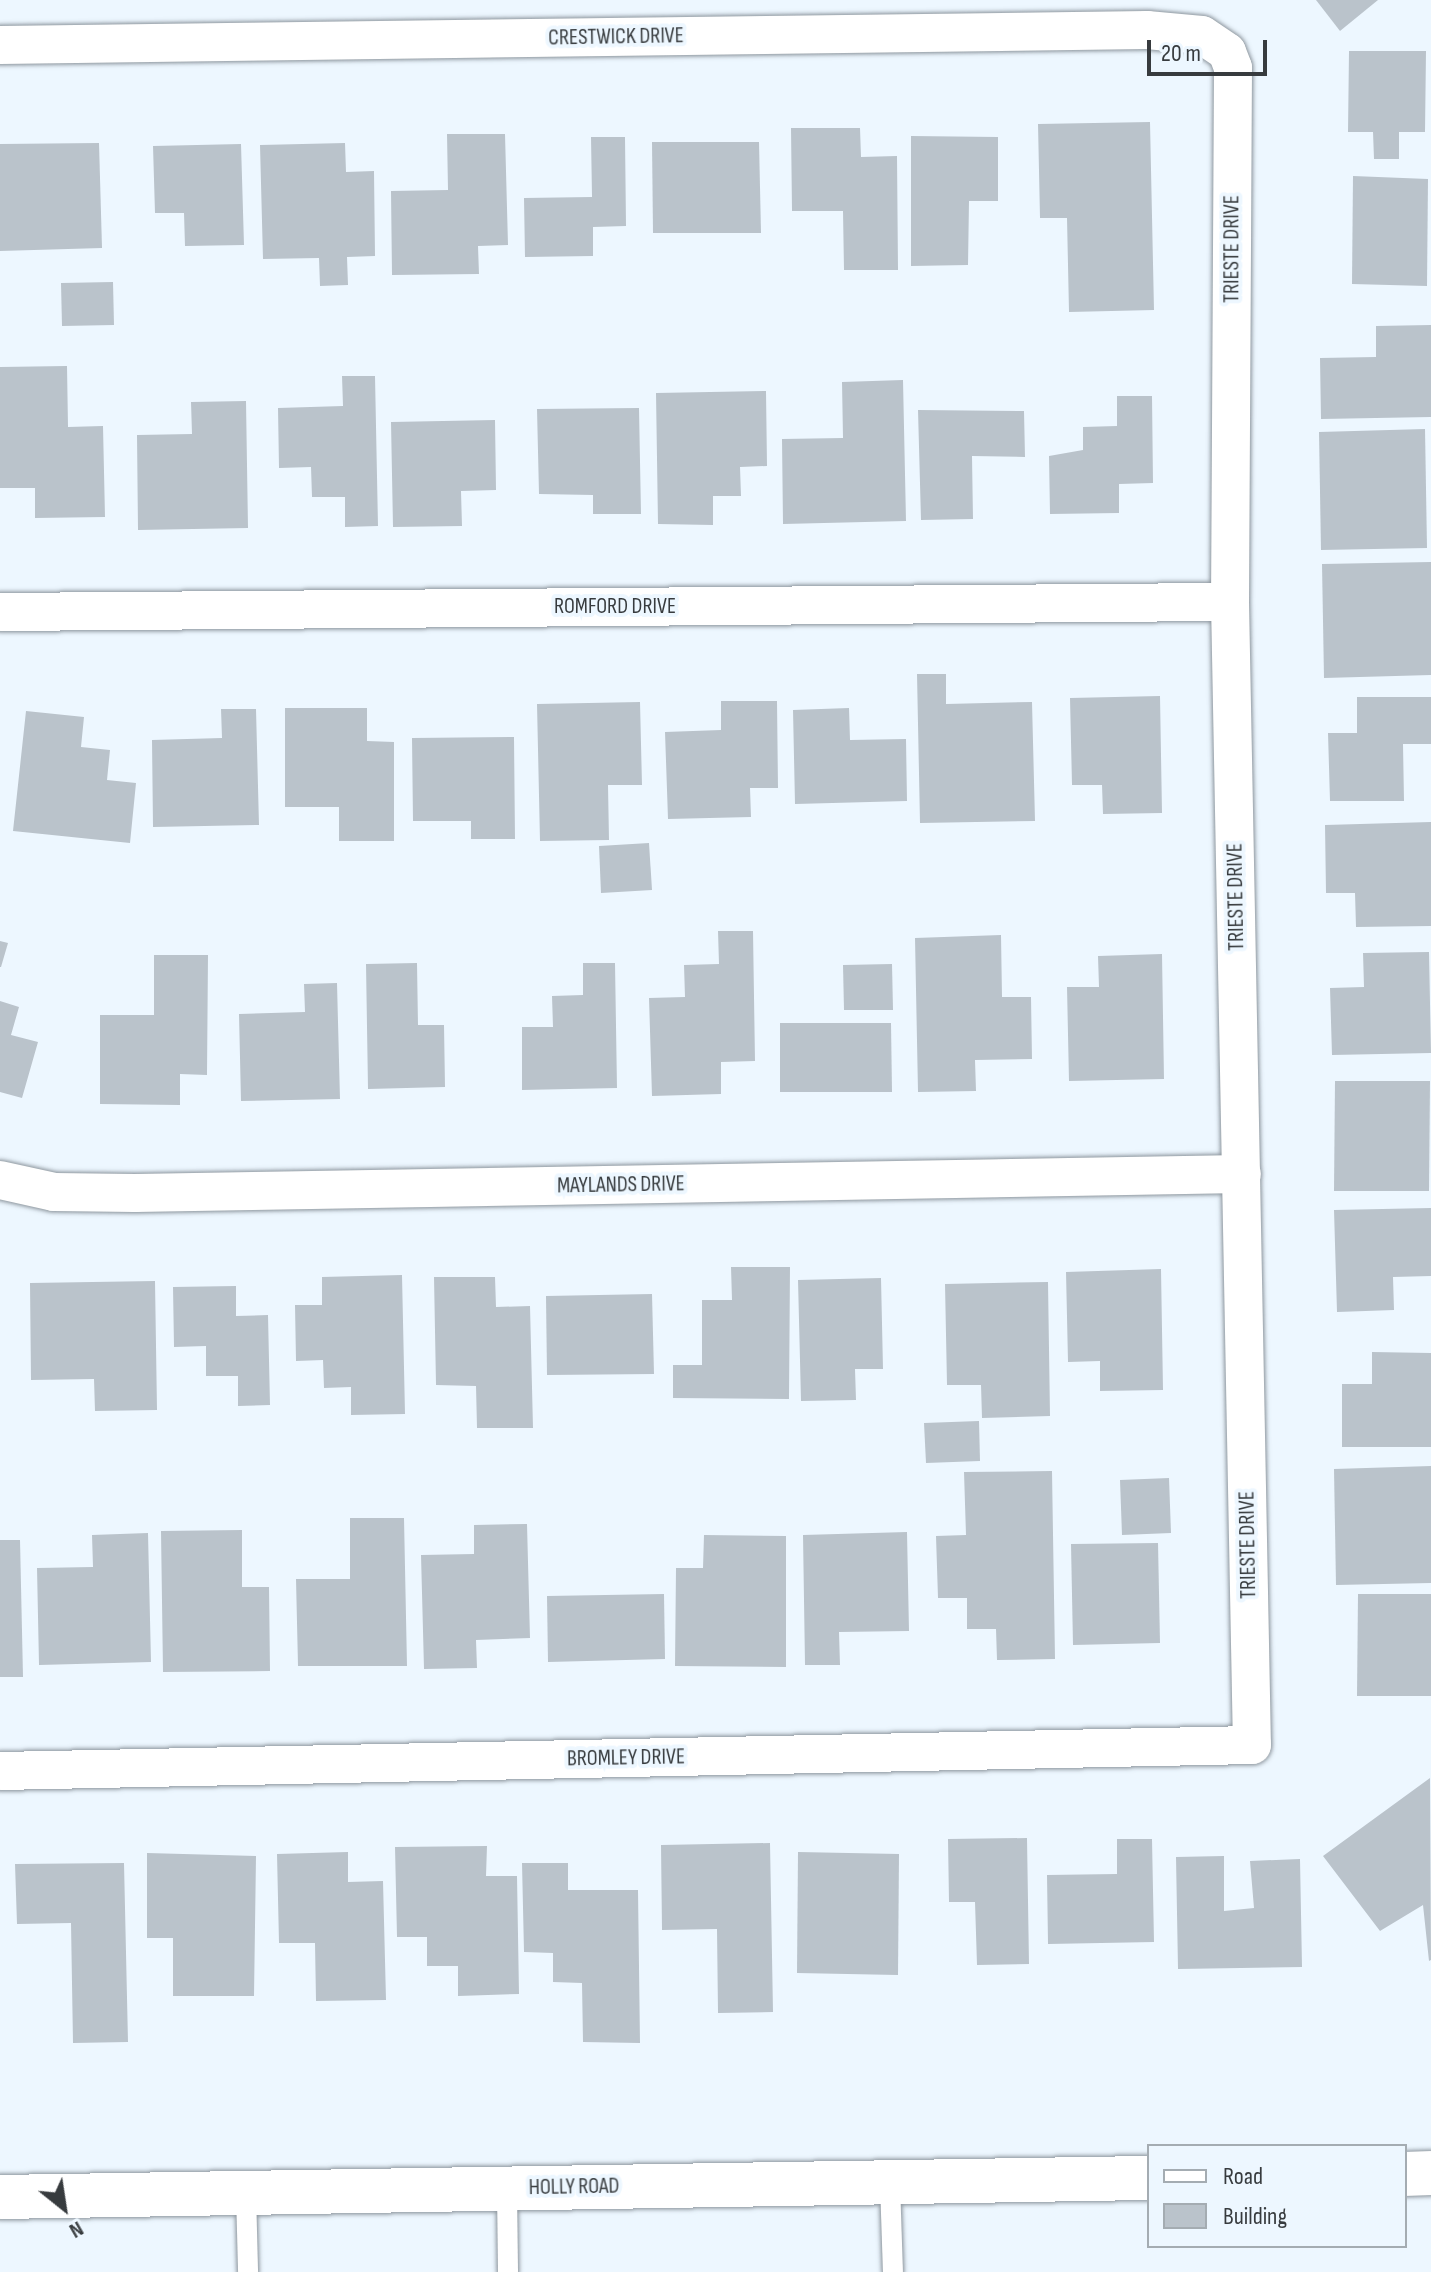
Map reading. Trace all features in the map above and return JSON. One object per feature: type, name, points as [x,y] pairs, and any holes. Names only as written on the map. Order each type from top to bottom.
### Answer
[{"type":"main road","points":[[1407,2174],[1431,2173]]},
{"type":"main road","name":"HOLLY ROAD","points":[[0,2197],[1147,2178]]},
{"type":"street","name":"CRESTWICK DRIVE","points":[[0,45],[1147,30],[1202,35],[1227,52]]},
{"type":"street","name":"TRIESTE DRIVE","points":[[1227,52],[1233,68],[1230,602],[1252,1745]]},
{"type":"street","name":"ROMFORD DRIVE","points":[[0,612],[1230,602]]},
{"type":"street","name":"MAYLANDS DRIVE","points":[[0,1180],[54,1192],[135,1193],[1242,1174]]},
{"type":"street","name":"BROMLEY DRIVE","points":[[0,1771],[1252,1745]]},
{"type":"lane","points":[[890,2183],[893,2272]]},
{"type":"lane","points":[[507,2189],[508,2272]]},
{"type":"lane","points":[[246,2193],[248,2272]]},
{"type":"building","points":[[1316,0],[1378,0],[1340,31]]},
{"type":"building","points":[[1349,51],[1426,51],[1425,132],[1399,132],[1399,159],[1374,159],[1373,132],[1348,132]]},
{"type":"building","points":[[1150,122],[1154,310],[1069,312],[1067,218],[1040,218],[1038,124]]},
{"type":"building","points":[[791,128],[860,128],[861,157],[897,156],[898,270],[844,270],[843,211],[792,211]]},
{"type":"building","points":[[447,134],[505,134],[508,245],[478,246],[479,274],[392,275],[391,191],[448,190]]},
{"type":"building","points":[[911,136],[998,137],[998,201],[969,201],[968,265],[911,266]]},
{"type":"building","points":[[591,137],[625,137],[626,226],[593,227],[593,256],[525,257],[524,198],[592,197]]},
{"type":"building","points":[[652,142],[759,142],[761,233],[653,233]]},
{"type":"building","points":[[99,143],[102,248],[0,251],[0,144]]},
{"type":"building","points":[[345,143],[346,172],[374,171],[375,256],[347,257],[348,285],[320,286],[319,258],[263,259],[260,145]]},
{"type":"building","points":[[241,144],[244,245],[185,246],[184,213],[155,213],[153,146]]},
{"type":"building","points":[[1353,176],[1428,179],[1427,286],[1352,284]]},
{"type":"building","points":[[113,282],[114,325],[62,326],[61,283]]},
{"type":"building","points":[[1431,325],[1431,417],[1321,419],[1320,358],[1376,357],[1376,326]]},
{"type":"building","points":[[67,366],[68,427],[103,426],[105,517],[35,518],[35,488],[0,488],[0,367]]},
{"type":"building","points":[[342,376],[375,376],[378,526],[345,527],[345,497],[312,497],[311,467],[279,468],[278,408],[343,406]]},
{"type":"building","points":[[903,380],[906,521],[783,524],[782,439],[843,438],[842,382]]},
{"type":"building","points":[[766,391],[767,466],[740,467],[741,496],[713,496],[713,525],[658,524],[656,393]]},
{"type":"building","points":[[1117,396],[1152,396],[1153,483],[1119,484],[1119,513],[1050,514],[1049,456],[1083,450],[1083,427],[1117,426]]},
{"type":"building","points":[[246,401],[248,528],[138,530],[137,435],[192,434],[191,402]]},
{"type":"building","points":[[639,408],[641,514],[593,514],[593,495],[539,494],[537,409]]},
{"type":"building","points":[[918,410],[1024,411],[1025,457],[972,456],[973,519],[921,520]]},
{"type":"building","points":[[495,420],[496,490],[461,491],[462,526],[393,527],[391,422]]},
{"type":"building","points":[[1425,429],[1427,548],[1321,550],[1319,432]]},
{"type":"building","points":[[1431,562],[1431,675],[1324,678],[1322,564]]},
{"type":"building","points":[[917,674],[946,674],[946,704],[1032,702],[1035,821],[920,823]]},
{"type":"building","points":[[1160,696],[1162,813],[1103,814],[1102,785],[1072,785],[1070,698]]},
{"type":"building","points":[[1357,697],[1431,697],[1431,744],[1403,744],[1404,801],[1330,801],[1328,733],[1357,733]]},
{"type":"building","points":[[721,701],[777,701],[778,788],[750,788],[751,817],[668,819],[665,732],[721,730]]},
{"type":"building","points":[[640,702],[642,785],[608,785],[609,840],[540,841],[537,704]]},
{"type":"building","points":[[285,708],[367,708],[367,741],[394,742],[394,841],[339,841],[339,807],[285,807]]},
{"type":"building","points":[[849,708],[850,740],[906,739],[907,801],[795,804],[793,710]]},
{"type":"building","points":[[221,709],[256,709],[259,825],[153,827],[152,740],[222,738]]},
{"type":"building","points":[[26,711],[84,717],[81,747],[110,750],[107,780],[136,783],[130,843],[13,831]]},
{"type":"building","points":[[514,737],[515,839],[471,839],[471,821],[413,821],[412,738]]},
{"type":"building","points":[[1431,822],[1431,926],[1356,927],[1355,893],[1326,893],[1325,825]]},
{"type":"building","points":[[649,843],[652,890],[601,893],[599,846]]},
{"type":"building","points":[[718,931],[753,931],[755,1061],[721,1062],[721,1094],[652,1096],[649,998],[685,997],[684,965],[719,964]]},
{"type":"building","points":[[1001,935],[1002,997],[1031,997],[1032,1059],[975,1060],[976,1091],[918,1092],[915,938]]},
{"type":"building","points":[[0,941],[8,943],[1,967],[0,967]]},
{"type":"building","points":[[1429,952],[1431,1053],[1332,1055],[1330,988],[1364,987],[1363,953]]},
{"type":"building","points":[[1162,954],[1164,1079],[1069,1081],[1067,987],[1099,987],[1098,956]]},
{"type":"building","points":[[154,955],[208,955],[207,1075],[180,1074],[180,1105],[100,1104],[100,1015],[154,1015]]},
{"type":"building","points":[[417,963],[418,1025],[444,1025],[445,1087],[368,1089],[366,964]]},
{"type":"building","points":[[583,963],[615,963],[617,1088],[522,1090],[522,1027],[553,1027],[552,996],[583,995]]},
{"type":"building","points":[[892,964],[893,1010],[844,1010],[843,965]]},
{"type":"building","points":[[337,983],[340,1099],[241,1101],[239,1014],[305,1012],[304,984]]},
{"type":"building","points":[[0,1001],[19,1007],[11,1035],[38,1042],[22,1098],[0,1092]]},
{"type":"building","points":[[780,1023],[891,1023],[892,1092],[780,1092]]},
{"type":"building","points":[[1335,1081],[1430,1081],[1429,1191],[1334,1191]]},
{"type":"building","points":[[1431,1208],[1431,1276],[1393,1277],[1394,1310],[1337,1312],[1334,1210]]},
{"type":"building","points":[[731,1267],[790,1267],[789,1399],[673,1398],[673,1365],[702,1365],[702,1300],[732,1300]]},
{"type":"building","points":[[1161,1269],[1163,1390],[1100,1391],[1100,1361],[1068,1362],[1066,1272]]},
{"type":"building","points":[[402,1275],[405,1414],[351,1415],[351,1387],[324,1388],[323,1360],[296,1361],[295,1305],[322,1305],[322,1277]]},
{"type":"building","points":[[434,1277],[495,1277],[496,1307],[530,1306],[533,1428],[477,1428],[476,1386],[436,1385]]},
{"type":"building","points":[[881,1278],[883,1369],[855,1369],[856,1400],[801,1401],[798,1280]]},
{"type":"building","points":[[155,1281],[157,1410],[95,1411],[94,1379],[31,1380],[30,1283]]},
{"type":"building","points":[[1048,1282],[1050,1416],[982,1418],[981,1385],[947,1385],[945,1284]]},
{"type":"building","points":[[236,1286],[236,1316],[268,1315],[270,1405],[238,1406],[238,1376],[206,1376],[206,1346],[174,1347],[173,1287]]},
{"type":"building","points":[[652,1294],[654,1374],[547,1375],[546,1296]]},
{"type":"building","points":[[1372,1352],[1431,1353],[1431,1447],[1342,1447],[1342,1384],[1372,1384]]},
{"type":"building","points":[[979,1421],[980,1461],[926,1463],[924,1423]]},
{"type":"building","points":[[1431,1466],[1431,1583],[1336,1585],[1334,1469]]},
{"type":"building","points":[[1052,1471],[1055,1659],[997,1660],[996,1629],[967,1629],[967,1598],[938,1598],[936,1536],[966,1535],[964,1472]]},
{"type":"building","points":[[1169,1478],[1171,1533],[1122,1535],[1120,1480]]},
{"type":"building","points":[[350,1518],[404,1518],[407,1666],[298,1666],[296,1579],[350,1579]]},
{"type":"building","points":[[527,1524],[530,1638],[476,1640],[477,1668],[424,1669],[421,1555],[474,1554],[474,1525]]},
{"type":"building","points":[[242,1530],[242,1587],[269,1587],[270,1671],[163,1672],[161,1531]]},
{"type":"building","points":[[907,1532],[909,1631],[839,1632],[840,1665],[805,1665],[803,1535]]},
{"type":"building","points":[[148,1533],[151,1662],[39,1665],[37,1568],[93,1567],[92,1535]]},
{"type":"building","points":[[704,1535],[786,1536],[786,1667],[675,1666],[676,1568],[703,1568]]},
{"type":"building","points":[[0,1540],[20,1540],[23,1677],[0,1677]]},
{"type":"building","points":[[1158,1543],[1160,1643],[1073,1645],[1071,1544]]},
{"type":"building","points":[[664,1594],[665,1659],[548,1662],[547,1596]]},
{"type":"building","points":[[1358,1594],[1431,1594],[1431,1696],[1357,1696]]},
{"type":"building","points":[[1430,1778],[1429,1961],[1423,1905],[1380,1931],[1323,1856]]},
{"type":"building","points":[[1027,1838],[1029,1964],[977,1965],[975,1902],[949,1902],[948,1839]]},
{"type":"building","points":[[1117,1839],[1152,1839],[1154,1942],[1048,1944],[1047,1875],[1117,1874]]},
{"type":"building","points":[[770,1843],[773,2012],[718,2013],[717,1929],[662,1930],[661,1845]]},
{"type":"building","points":[[487,1846],[486,1876],[517,1876],[519,1994],[458,1996],[458,1966],[427,1966],[427,1937],[397,1937],[395,1847]]},
{"type":"building","points":[[348,1852],[348,1882],[383,1881],[386,2000],[316,2001],[315,1943],[279,1943],[277,1854]]},
{"type":"building","points":[[798,1852],[899,1854],[898,1975],[797,1973]]},
{"type":"building","points":[[147,1853],[256,1856],[254,1996],[173,1996],[173,1938],[147,1938]]},
{"type":"building","points":[[1224,1856],[1224,1911],[1254,1908],[1250,1861],[1300,1859],[1302,1967],[1178,1969],[1176,1857]]},
{"type":"building","points":[[124,1863],[128,2042],[73,2043],[71,1923],[17,1924],[15,1864]]},
{"type":"building","points":[[522,1863],[568,1863],[568,1890],[638,1890],[640,2043],[583,2042],[582,1983],[553,1982],[553,1953],[524,1952]]}]
